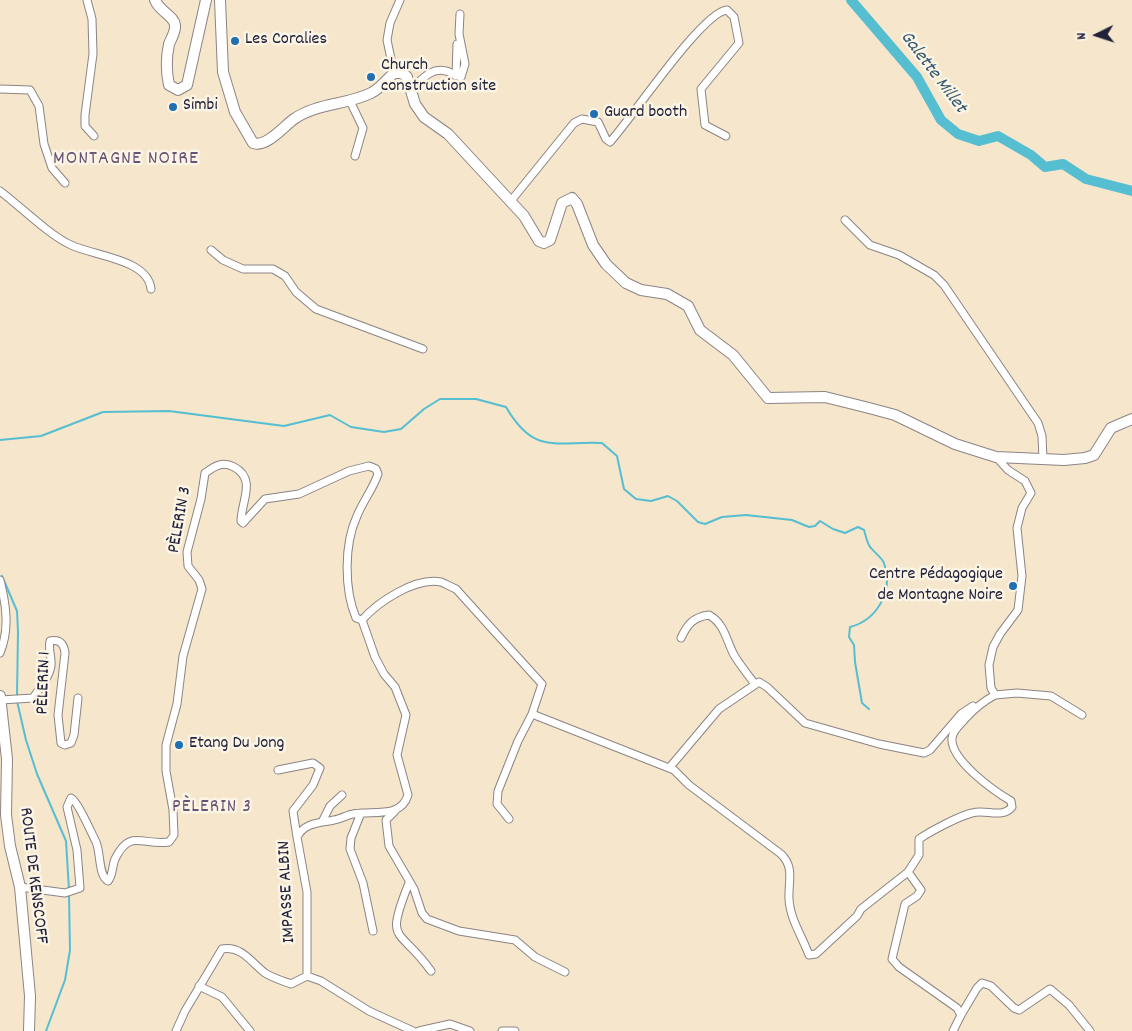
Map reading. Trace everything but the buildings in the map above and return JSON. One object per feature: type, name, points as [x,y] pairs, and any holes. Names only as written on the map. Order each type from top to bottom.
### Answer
[{"type":"street","points":[[87,0],[92,19],[93,54],[85,126],[94,136]]},
{"type":"street","points":[[155,0],[160,9],[175,25],[167,56],[167,70],[169,85],[178,90],[187,85],[206,0]]},
{"type":"street","points":[[220,0],[223,72],[236,112],[247,136],[253,143],[256,145],[264,142],[296,118],[334,103],[350,101],[373,93],[394,73],[402,73],[407,78],[415,104],[424,117],[448,134],[524,216],[539,241],[544,243],[550,240],[555,231],[562,204],[567,198],[576,200],[593,245],[611,269],[626,283],[641,290],[667,294],[688,306],[700,330],[733,355],[768,398],[825,397],[869,408],[895,415],[955,444],[996,457],[1085,458],[1094,454],[1111,428],[1132,419]]},
{"type":"street","points":[[394,73],[388,40],[390,22],[400,0]]},
{"type":"street","points":[[510,202],[574,123],[582,119],[598,122],[606,139],[610,142],[627,123],[663,72],[701,28],[720,10],[727,10],[734,17],[740,44],[701,89],[705,125],[726,136]]},
{"type":"street","points":[[411,89],[427,75],[437,70],[447,71],[461,77],[465,64],[459,34],[460,14]]},
{"type":"street","points":[[456,76],[457,40]]},
{"type":"street","points":[[0,89],[30,90],[39,106],[44,144],[52,168],[65,183]]},
{"type":"street","points":[[350,101],[363,128],[355,156]]},
{"type":"street","points":[[0,191],[70,245],[139,268],[150,279],[151,289]]},
{"type":"street","points":[[845,220],[870,245],[899,256],[934,275],[944,285],[1038,423],[1044,444],[1043,459]]},
{"type":"street","points":[[211,250],[222,260],[243,269],[273,269],[285,276],[296,292],[316,309],[423,349]]},
{"type":"street","points":[[995,695],[991,688],[989,665],[993,647],[1018,610],[1022,576],[1017,528],[1022,508],[1031,492],[1025,481],[1008,470],[996,457]]},
{"type":"street","name":"PÈLERIN 3","points":[[20,887],[69,893],[80,888],[81,877],[67,807],[71,798],[78,803],[96,842],[102,875],[108,882],[122,846],[130,840],[156,844],[169,842],[174,835],[173,810],[166,771],[166,745],[177,704],[183,656],[202,589],[199,580],[188,566],[187,552],[201,499],[205,473],[219,464],[229,464],[241,470],[246,478],[248,487],[241,514],[241,521],[243,523],[265,499],[298,494],[349,471],[369,466],[376,469],[378,474],[376,481],[357,515],[349,535],[347,553],[349,596],[356,618],[362,620]]},
{"type":"street","points":[[0,580],[6,609],[4,644],[0,653]]},
{"type":"street","points":[[509,819],[497,804],[498,791],[518,741],[532,714],[542,688],[541,682],[525,668],[456,588],[440,582],[423,583],[402,589],[372,608],[362,620],[375,657],[384,674],[395,687],[406,715],[397,755],[408,795],[407,800],[386,820],[389,846],[410,883],[422,913],[427,919],[459,931],[515,940],[535,957],[565,972]]},
{"type":"street","points":[[681,638],[687,626],[696,619],[709,616],[715,619],[721,624],[734,654],[756,684]]},
{"type":"street","name":"PÈLERIN 1","points":[[0,698],[33,698],[49,674],[51,665],[50,641],[55,640],[60,641],[65,653],[58,715],[61,743],[65,745],[71,743],[74,735],[78,698]]},
{"type":"street","points":[[670,767],[719,709],[759,682],[806,723],[879,744],[924,753],[930,750],[960,714],[995,695],[1017,693],[1050,696],[1082,715]]},
{"type":"street","name":"ROUTE DE KENSCOFF","points":[[0,698],[7,759],[6,815],[10,846],[20,887],[30,996],[29,1031]]},
{"type":"street","points":[[532,714],[670,767],[688,786],[788,861],[791,874],[789,897],[791,914],[809,955],[816,954],[857,916],[861,909],[908,872],[919,855],[919,839],[971,813],[985,811],[996,814],[1008,812],[1012,807],[1012,801],[1000,794],[961,761],[954,750],[952,739],[954,731],[980,702]]},
{"type":"street","points":[[278,770],[313,763],[320,768],[313,785],[293,811],[297,837]]},
{"type":"street","points":[[323,820],[330,806],[342,795]]},
{"type":"street","name":"IMPASSE ALBIN","points":[[307,976],[307,892],[297,837],[303,829],[323,820],[334,820],[361,813],[395,811]]},
{"type":"street","points":[[361,813],[351,838],[350,849],[363,883],[373,931]]},
{"type":"street","points":[[908,872],[920,890],[917,896],[905,904],[892,960],[957,1008],[961,1015]]},
{"type":"street","points":[[410,883],[398,911],[396,930],[401,940],[431,971]]},
{"type":"street","points":[[176,1031],[184,1011],[222,949],[231,947],[240,951],[267,974],[291,984],[307,976],[321,981],[368,1011],[413,1031]]},
{"type":"street","points":[[953,1031],[977,988],[982,983],[989,984],[1014,1008],[1019,1010],[1050,990],[1069,1005],[1090,1031]]},
{"type":"street","points":[[199,986],[222,997],[250,1031]]},
{"type":"street","points":[[419,1031],[450,1024],[470,1031]]},
{"type":"street","points":[[502,1031],[515,1031]]},
{"type":"waterway","name":"Galette Millet","points":[[851,0],[917,77],[941,120],[958,134],[979,141],[998,136],[1031,155],[1045,167],[1063,164],[1086,179],[1132,191]]},
{"type":"waterway","points":[[0,440],[41,436],[103,412],[169,411],[284,426],[330,415],[351,427],[384,432],[401,429],[424,409],[440,399],[476,399],[506,407],[526,433],[536,439],[558,443],[602,443],[617,456],[624,489],[636,499],[651,501],[668,496],[677,501],[698,522],[705,524],[722,517],[746,515],[792,520],[809,527],[815,526],[820,521],[833,529],[845,533],[858,527],[864,530],[868,544],[883,561],[887,574],[885,594],[881,603],[868,618],[850,627],[849,637],[854,645],[862,703],[869,709]]},
{"type":"waterway","points":[[2,576],[17,611],[17,695]]},
{"type":"waterway","points":[[17,701],[26,740],[37,774],[66,841],[69,890]]},
{"type":"waterway","points":[[46,1031],[65,980],[70,950],[69,895]]},
{"type":"place","name":"Les Coralies","points":[[235,41]]},
{"type":"place","name":"Church construction site","points":[[371,77]]},
{"type":"place","name":"Simbi","points":[[173,107]]},
{"type":"place","name":"Guard booth","points":[[594,114]]},
{"type":"place","name":"Centre Pédagogique de Montagne Noire","points":[[1013,586]]},
{"type":"place","name":"Etang Du Jong","points":[[179,745]]},
{"type":"district","name":"MONTAGNE NOIRE","points":[[126,160]]},
{"type":"district","name":"PÈLERIN 3","points":[[212,808]]}]
